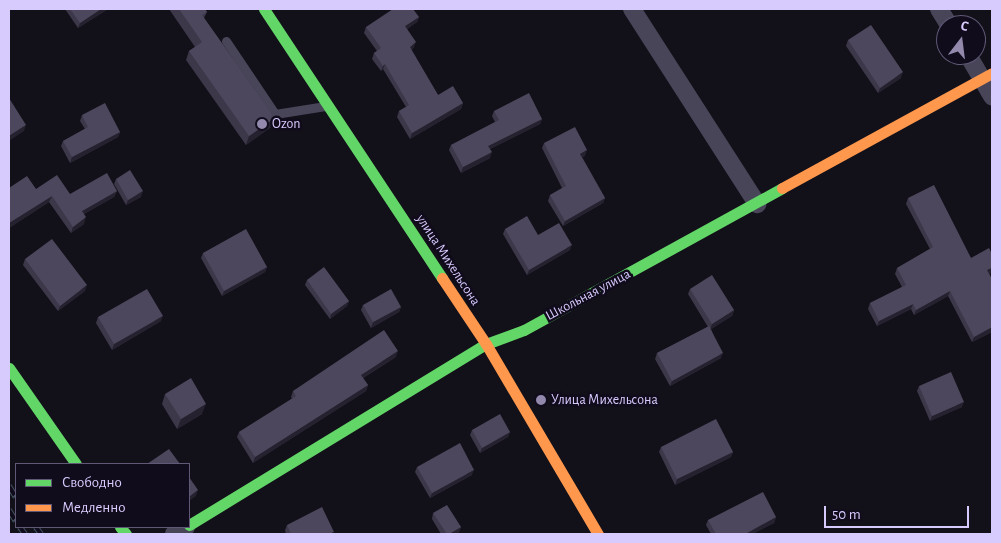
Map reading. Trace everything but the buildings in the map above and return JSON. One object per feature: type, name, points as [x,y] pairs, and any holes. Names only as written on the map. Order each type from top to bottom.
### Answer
[{"type":"street","name":"улица Михельсона","points":[[264,9],[486,344],[598,534]]},
{"type":"street","points":[[632,9],[757,204]]},
{"type":"street","points":[[977,65],[987,76],[992,96]]},
{"type":"street","name":"Школьная улица","points":[[190,525],[486,344],[524,330],[757,204],[987,76]]},
{"type":"street","points":[[9,368],[75,463]]},
{"type":"lane","points":[[226,41],[275,114],[329,105]]},
{"type":"railway","points":[[9,486],[15,495]]},
{"type":"railway","points":[[9,510],[15,519]]},
{"type":"railway","points":[[21,528],[25,534]]},
{"type":"railway","points":[[37,528],[41,534]]},
{"type":"traffic: fast","points":[[264,9],[442,278]]},
{"type":"traffic: fast","points":[[190,524],[486,344],[524,330],[782,188]]},
{"type":"traffic: fast","points":[[9,368],[75,463]]},
{"type":"traffic: fast","points":[[121,528],[126,534]]},
{"type":"traffic: slow","points":[[782,188],[992,73]]},
{"type":"traffic: slow","points":[[442,278],[486,344],[598,534]]},
{"type":"place","name":"Ozon","points":[[262,124]]},
{"type":"place","name":"Улица Михельсона","points":[[541,400]]}]
